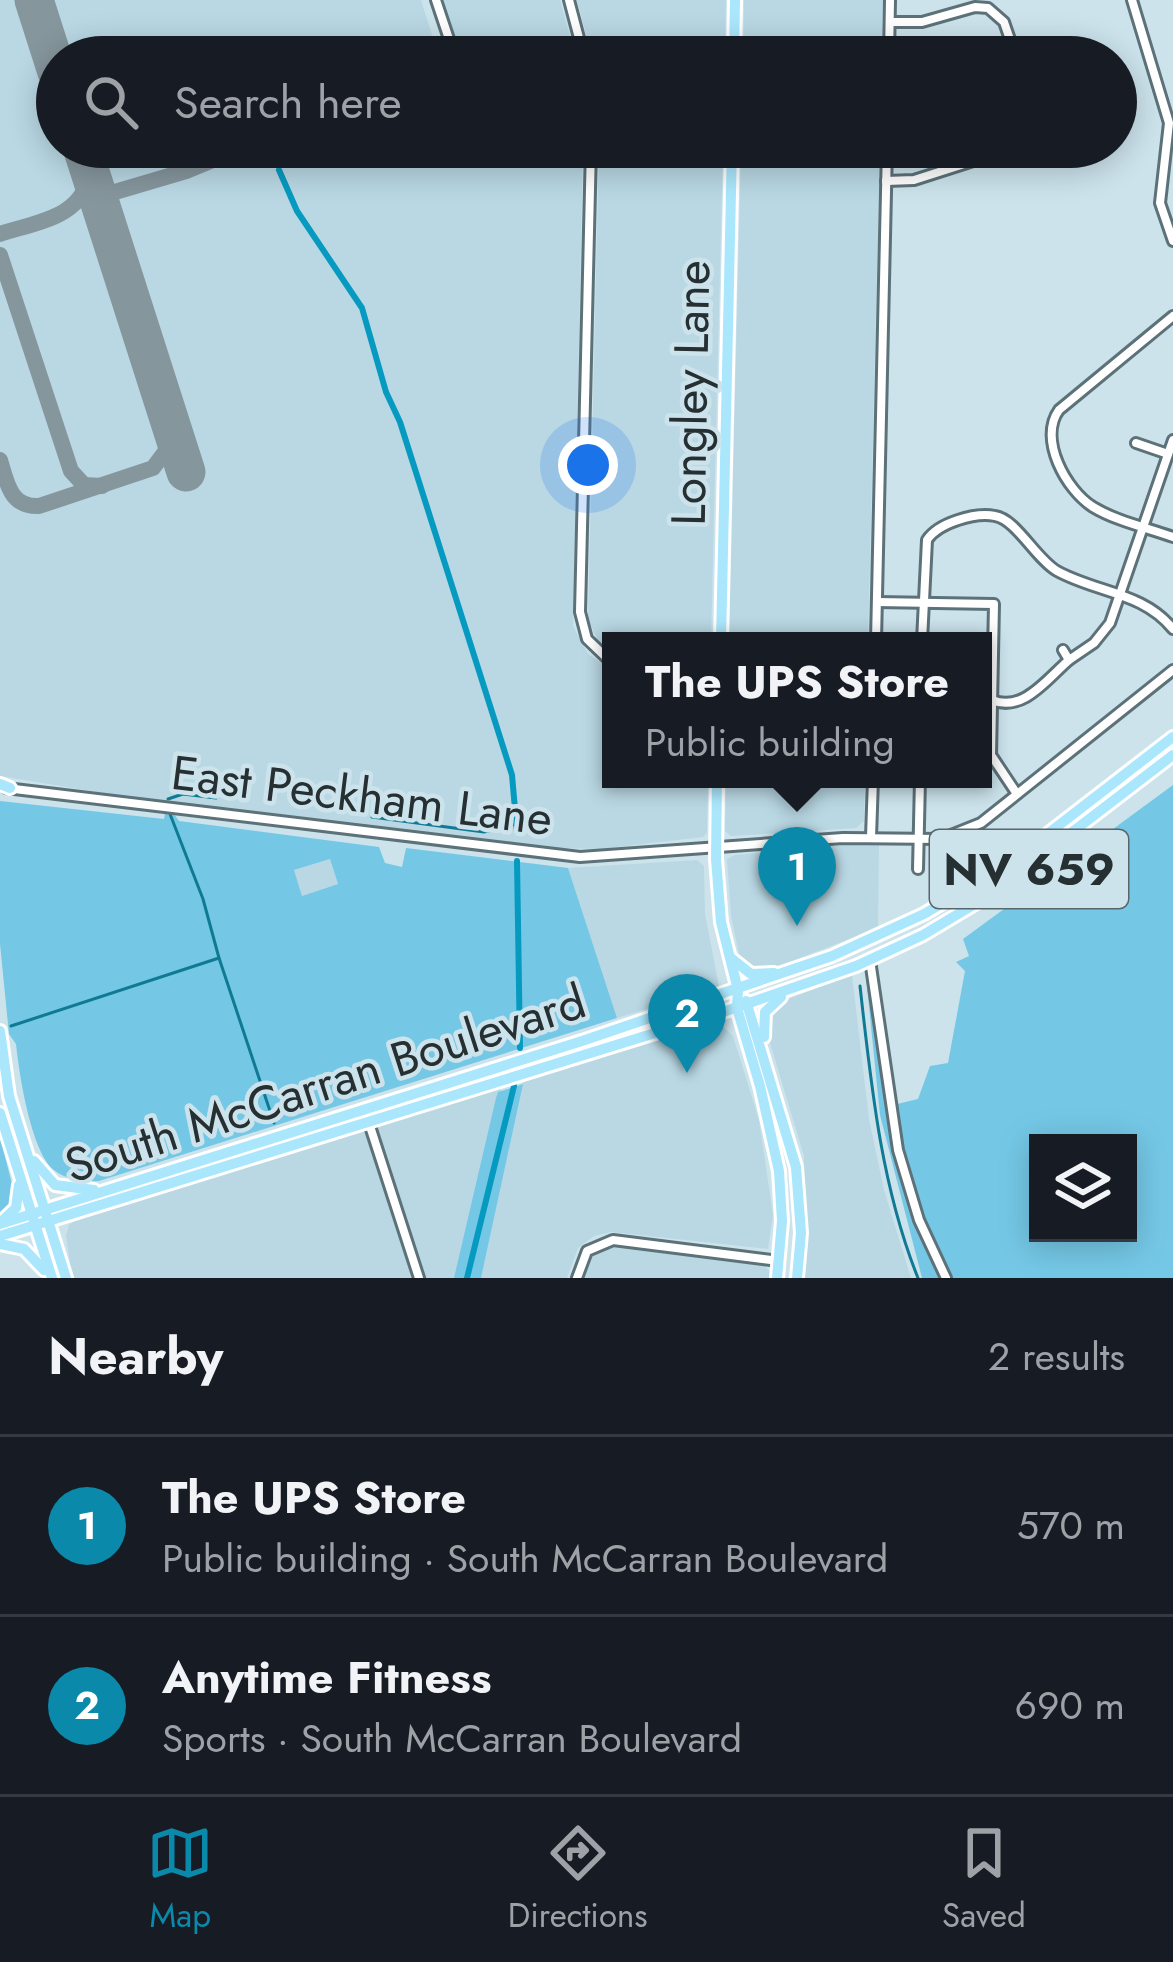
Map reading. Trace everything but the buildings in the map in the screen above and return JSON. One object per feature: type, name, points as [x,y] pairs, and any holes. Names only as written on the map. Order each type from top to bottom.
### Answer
[{"type":"main road","points":[[734,36],[735,0]]},
{"type":"main road","name":"Longley Lane","points":[[721,632],[732,168]]},
{"type":"main road","name":"South McCarran Boulevard","points":[[0,1240],[40,1217],[115,1187],[800,969],[924,914],[977,884],[1041,841],[1173,736]]},
{"type":"main road","name":"South McCarran Boulevard","points":[[0,1223],[75,1212],[743,1006],[870,960],[990,896],[1173,755]]},
{"type":"main road","points":[[717,788],[719,906],[728,954],[778,1099]]},
{"type":"main road","points":[[728,954],[737,967],[752,975],[800,969]]},
{"type":"main road","points":[[793,1278],[799,1263],[799,1188],[762,1020],[771,1004],[800,987]]},
{"type":"main road","points":[[743,1006],[787,1200],[788,1255],[799,1263]]},
{"type":"main road","points":[[703,1018],[723,1019],[735,1028],[767,1113]]},
{"type":"main road","points":[[0,1030],[9,1096],[40,1217],[50,1278]]},
{"type":"main road","points":[[368,1120],[378,1111],[469,1077]]},
{"type":"main road","points":[[0,1113],[18,1172],[66,1278]]},
{"type":"main road","points":[[20,1133],[38,1168],[55,1184],[81,1190],[115,1187]]},
{"type":"main road","points":[[777,1156],[782,1201],[777,1278]]},
{"type":"main road","points":[[0,1223],[17,1205],[18,1172]]},
{"type":"main road","points":[[62,1264],[61,1229],[75,1212]]},
{"type":"main road","points":[[0,1240],[31,1253],[50,1278]]},
{"type":"main road","points":[[779,1261],[787,1262],[793,1278]]},
{"type":"street","points":[[436,0],[448,36]]},
{"type":"street","points":[[569,0],[578,36]]},
{"type":"street","points":[[890,0],[890,36]]},
{"type":"street","points":[[1132,0],[1167,110],[1168,178],[1160,203],[1173,242]]},
{"type":"street","points":[[890,22],[931,21],[975,7],[992,9],[1009,36]]},
{"type":"street","points":[[591,168],[580,612],[587,639],[602,653]]},
{"type":"street","points":[[876,632],[886,168]]},
{"type":"street","points":[[886,181],[914,180],[951,168]]},
{"type":"street","points":[[1172,318],[1059,410],[1049,430],[1054,452],[1084,500],[1100,511],[1173,537]]},
{"type":"street","points":[[992,700],[1005,704],[1022,700],[1106,630],[1173,440]]},
{"type":"street","points":[[1136,443],[1168,454]]},
{"type":"street","points":[[922,632],[924,551],[930,534],[942,526],[998,516],[1058,571],[1148,605],[1173,629]]},
{"type":"street","points":[[877,602],[994,604],[993,761],[1017,794]]},
{"type":"street","points":[[1063,650],[1069,660]]},
{"type":"street","name":"East Peckham Lane","points":[[3,788],[580,857],[962,834],[1173,670]]},
{"type":"street","points":[[871,837],[873,788]]},
{"type":"street","points":[[918,869],[920,788]]},
{"type":"street","points":[[870,960],[898,1150],[919,1220],[946,1278]]},
{"type":"street","points":[[368,1120],[419,1278]]},
{"type":"street","points":[[577,1278],[587,1251],[613,1240],[779,1261]]},
{"type":"shaded area","points":[[0,0],[421,0],[432,36],[36,36],[36,168],[583,168],[573,626],[588,654],[602,664],[602,788],[708,788],[707,833],[600,849],[549,848],[158,802],[0,776]]},
{"type":"shaded area","points":[[443,0],[560,0],[570,36],[455,36]]},
{"type":"shaded area","points":[[577,0],[726,0],[725,36],[586,36]]},
{"type":"shaded area","points":[[744,0],[883,0],[882,36],[743,36]]},
{"type":"shaded area","points":[[599,168],[722,168],[711,632],[602,632],[602,645],[588,619]]},
{"type":"shaded area","points":[[740,168],[879,168],[868,632],[729,632]]},
{"type":"shaded area","points":[[1173,785],[1173,1278],[952,1278],[918,1203],[893,1105],[918,1099],[930,1066],[948,1063],[965,971],[956,962],[969,956],[963,939]]},
{"type":"shaded area","points":[[726,788],[865,788],[864,821],[856,828],[731,836],[725,831]]},
{"type":"shaded area","points":[[0,801],[164,819],[165,813],[174,814],[179,821],[379,847],[385,863],[402,867],[406,848],[568,868],[617,1018],[99,1181],[81,1181],[54,1170],[33,1130],[16,1044],[9,1034],[0,944]],"holes":[[[330,859],[338,884],[302,896],[294,870]]]},
{"type":"shaded area","points":[[879,845],[878,928],[771,969],[749,969],[741,963],[731,916],[727,859]]},
{"type":"shaded area","points":[[330,859],[338,884],[302,896],[294,870]]},
{"type":"shaded area","points":[[697,860],[704,866],[705,914],[719,986],[617,1018],[568,868]]},
{"type":"shaded area","points":[[852,975],[869,1119],[884,1190],[911,1278],[805,1278],[804,1156],[767,1033],[770,1011],[780,1002]]},
{"type":"shaded area","points":[[866,977],[877,1010],[893,1146],[942,1278],[922,1278],[880,1115]]},
{"type":"shaded area","points":[[708,1023],[721,1025],[733,1036],[759,1120],[773,1215],[768,1249],[611,1232],[594,1236],[578,1248],[567,1278],[481,1278],[523,1081]]},
{"type":"shaded area","points":[[523,1084],[481,1278],[454,1278],[498,1092]]},
{"type":"shaded area","points":[[502,1085],[459,1278],[72,1278],[66,1236],[69,1225],[80,1216]]},
{"type":"shaded area","points":[[0,1137],[12,1184],[9,1208],[0,1213]]},
{"type":"shaded area","points":[[612,1246],[764,1266],[770,1271],[769,1278],[582,1278],[592,1255]]},
{"type":"waterway","points":[[279,170],[297,211],[362,308],[512,775],[517,832]]},
{"type":"waterway","points":[[168,799],[183,794],[216,798]]},
{"type":"waterway","points":[[170,814],[203,899],[274,1123]]},
{"type":"waterway","points":[[372,817],[484,832],[516,824]]},
{"type":"waterway","points":[[517,861],[520,1048]]},
{"type":"waterway","points":[[11,1026],[219,958]]},
{"type":"waterway","points":[[860,986],[886,1171],[918,1278]]},
{"type":"waterway","points":[[467,1278],[514,1086]]},
{"type":"taxiway","points":[[98,197],[193,168]]},
{"type":"taxiway","points":[[0,234],[68,209],[86,188],[90,173]]},
{"type":"taxiway","points":[[0,255],[71,471],[84,485],[102,486]]},
{"type":"taxiway","points":[[0,460],[16,498],[39,506],[153,468],[168,448],[169,421]]},
{"type":"runway","points":[[34,0],[46,36]]},
{"type":"runway","points":[[89,168],[186,472]]},
{"type":"place","name":"The UPS Store","points":[[797,926]]},
{"type":"place","name":"Anytime Fitness","points":[[687,1073]]}]
